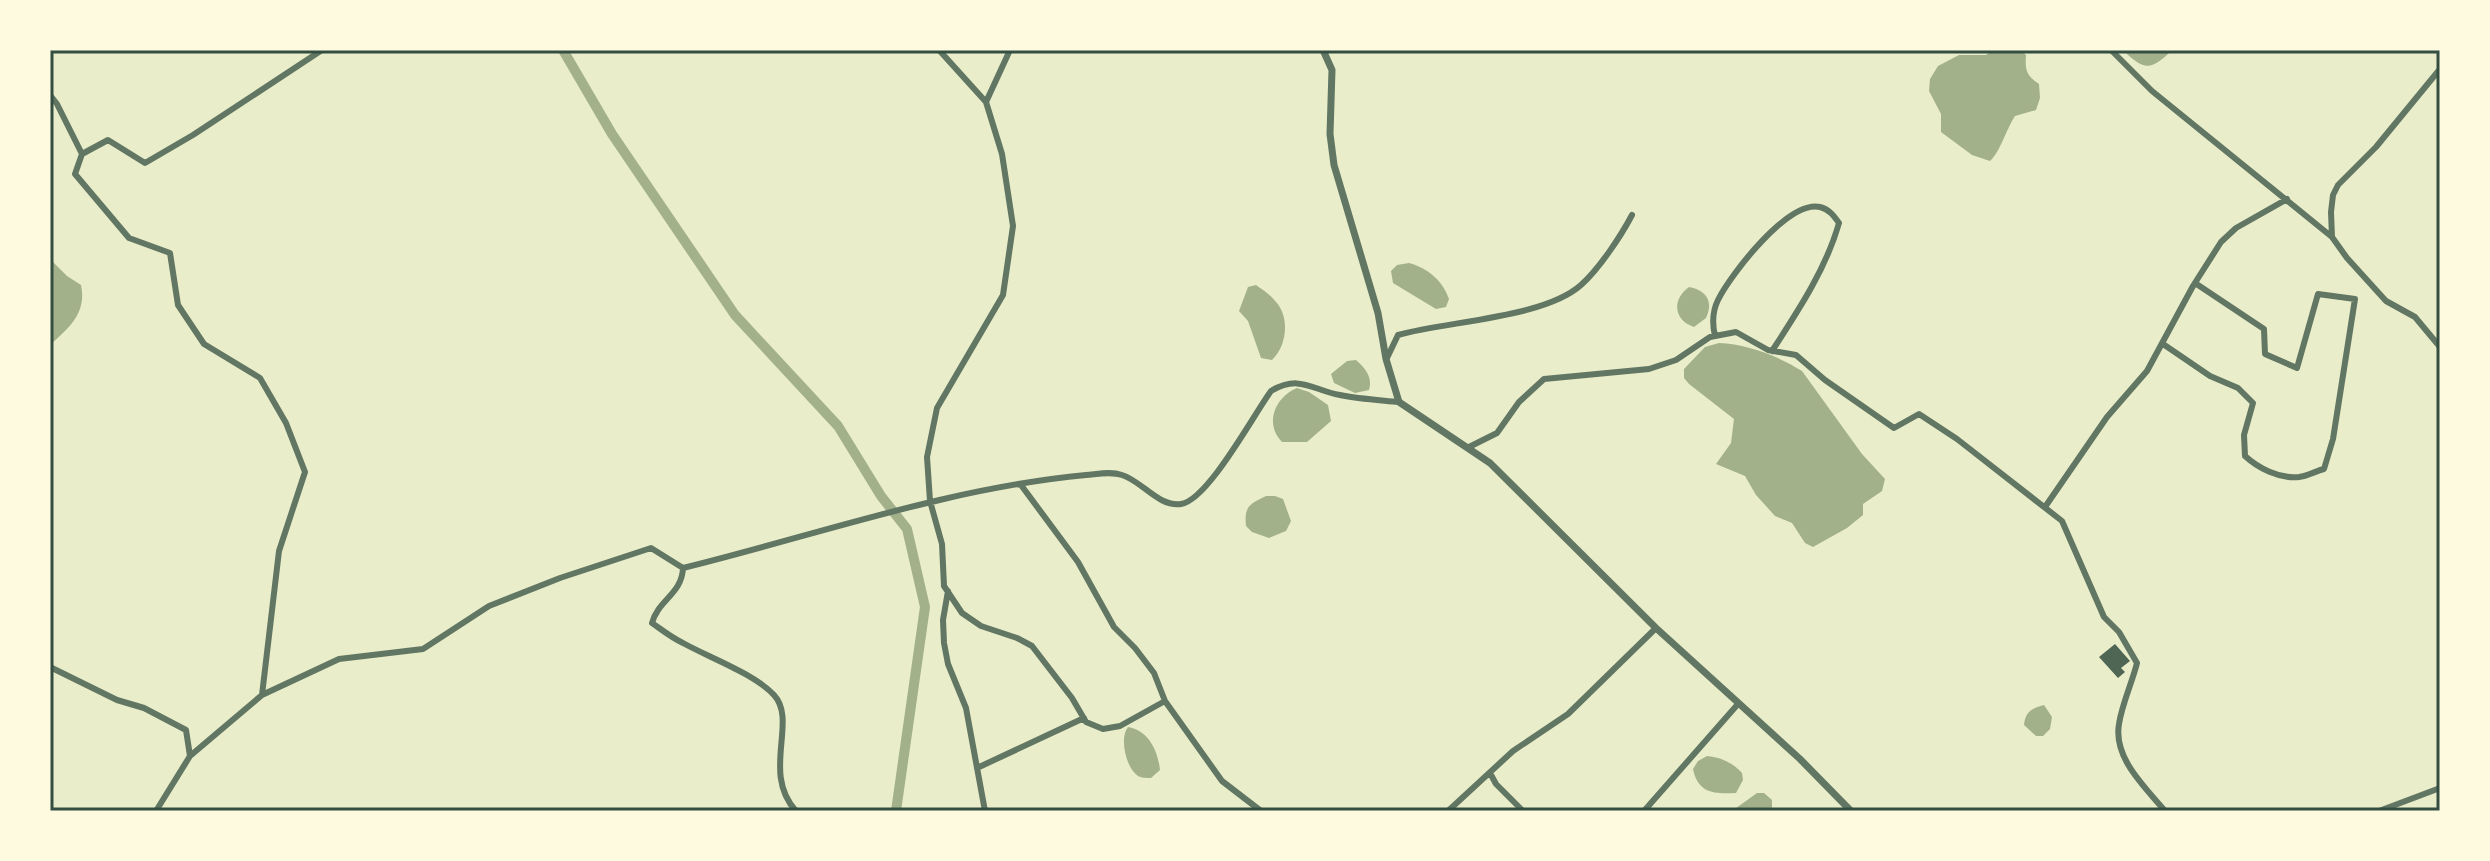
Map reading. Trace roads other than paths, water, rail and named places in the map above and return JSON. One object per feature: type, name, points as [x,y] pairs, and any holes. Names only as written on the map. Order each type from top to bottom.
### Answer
[{"type":"street","points":[[262,695],[279,551],[305,472],[286,423],[260,378],[204,344],[178,305],[170,253],[129,238],[75,174],[82,154],[108,140],[145,163],[322,50]]},
{"type":"street","points":[[939,50],[986,102],[1002,154],[1013,226],[1003,295],[937,408],[927,457],[930,501],[942,544],[944,586],[962,613],[981,626],[1032,646],[1072,698],[1086,722],[1103,729],[1120,726],[1165,701]]},
{"type":"street","points":[[986,102],[1010,50]]},
{"type":"street","points":[[1323,50],[1332,70],[1331,149],[1378,313],[1386,359],[1399,402]]},
{"type":"street","points":[[2111,50],[2152,91],[2332,237],[2386,301],[2415,317],[2440,347]]},
{"type":"street","points":[[2332,237],[2331,212],[2338,185],[2376,147],[2440,69]]},
{"type":"street","points":[[50,95],[82,154]]},
{"type":"street","points":[[2045,507],[2107,417],[2147,371],[2221,242],[2236,228],[2287,199]]},
{"type":"street","points":[[1715,336],[1713,315],[1728,283],[1773,229],[1799,210],[1818,206],[1829,211],[1839,223],[1832,246],[1792,321],[1772,351]]},
{"type":"street","points":[[1386,359],[1398,335],[1538,307],[1580,286],[1632,215]]},
{"type":"street","points":[[2163,344],[2210,376],[2238,388],[2253,403],[2244,435],[2245,456],[2255,466],[2276,474],[2298,477],[2324,469],[2333,439],[2355,299],[2318,294],[2297,368],[2265,354],[2264,329],[2195,283]]},
{"type":"street","points":[[1469,447],[1497,433],[1519,402],[1544,379],[1649,369],[1676,360],[1715,336],[1736,332],[1772,351],[1796,355],[1825,380],[1894,428],[1919,414],[1957,439],[2062,521],[2104,617],[2119,632],[2137,663],[2119,724],[2119,746],[2136,777],[2162,810]]},
{"type":"street","points":[[156,811],[190,756],[262,695],[339,659],[423,649],[489,606],[560,578],[651,548],[683,568],[930,501],[1114,473],[1131,479],[1167,502],[1182,504],[1193,498],[1218,473],[1271,391],[1283,384],[1298,383],[1338,395],[1399,402],[1490,463],[1656,628],[1800,759],[1851,811]]},
{"type":"street","points":[[1021,485],[1078,562],[1114,627],[1154,673],[1165,701],[1222,781],[1261,811]]},
{"type":"street","points":[[683,568],[680,585],[654,614],[652,623],[681,643],[750,678],[776,696],[783,720],[778,767],[786,800],[796,811]]},
{"type":"street","points":[[948,591],[943,620],[944,643],[948,664],[966,708],[985,811]]},
{"type":"street","points":[[1448,811],[1513,751],[1568,714],[1656,628]]},
{"type":"street","points":[[50,667],[186,730],[190,756]]},
{"type":"street","points":[[1644,811],[1738,704]]},
{"type":"street","points":[[977,768],[1084,718]]},
{"type":"street","points":[[1490,773],[1496,784],[1523,811]]},
{"type":"street","points":[[2379,811],[2440,788]]},
{"type":"waterway","points":[[563,50],[612,134],[735,315],[838,426],[881,496],[907,529],[925,607],[896,811]]}]
